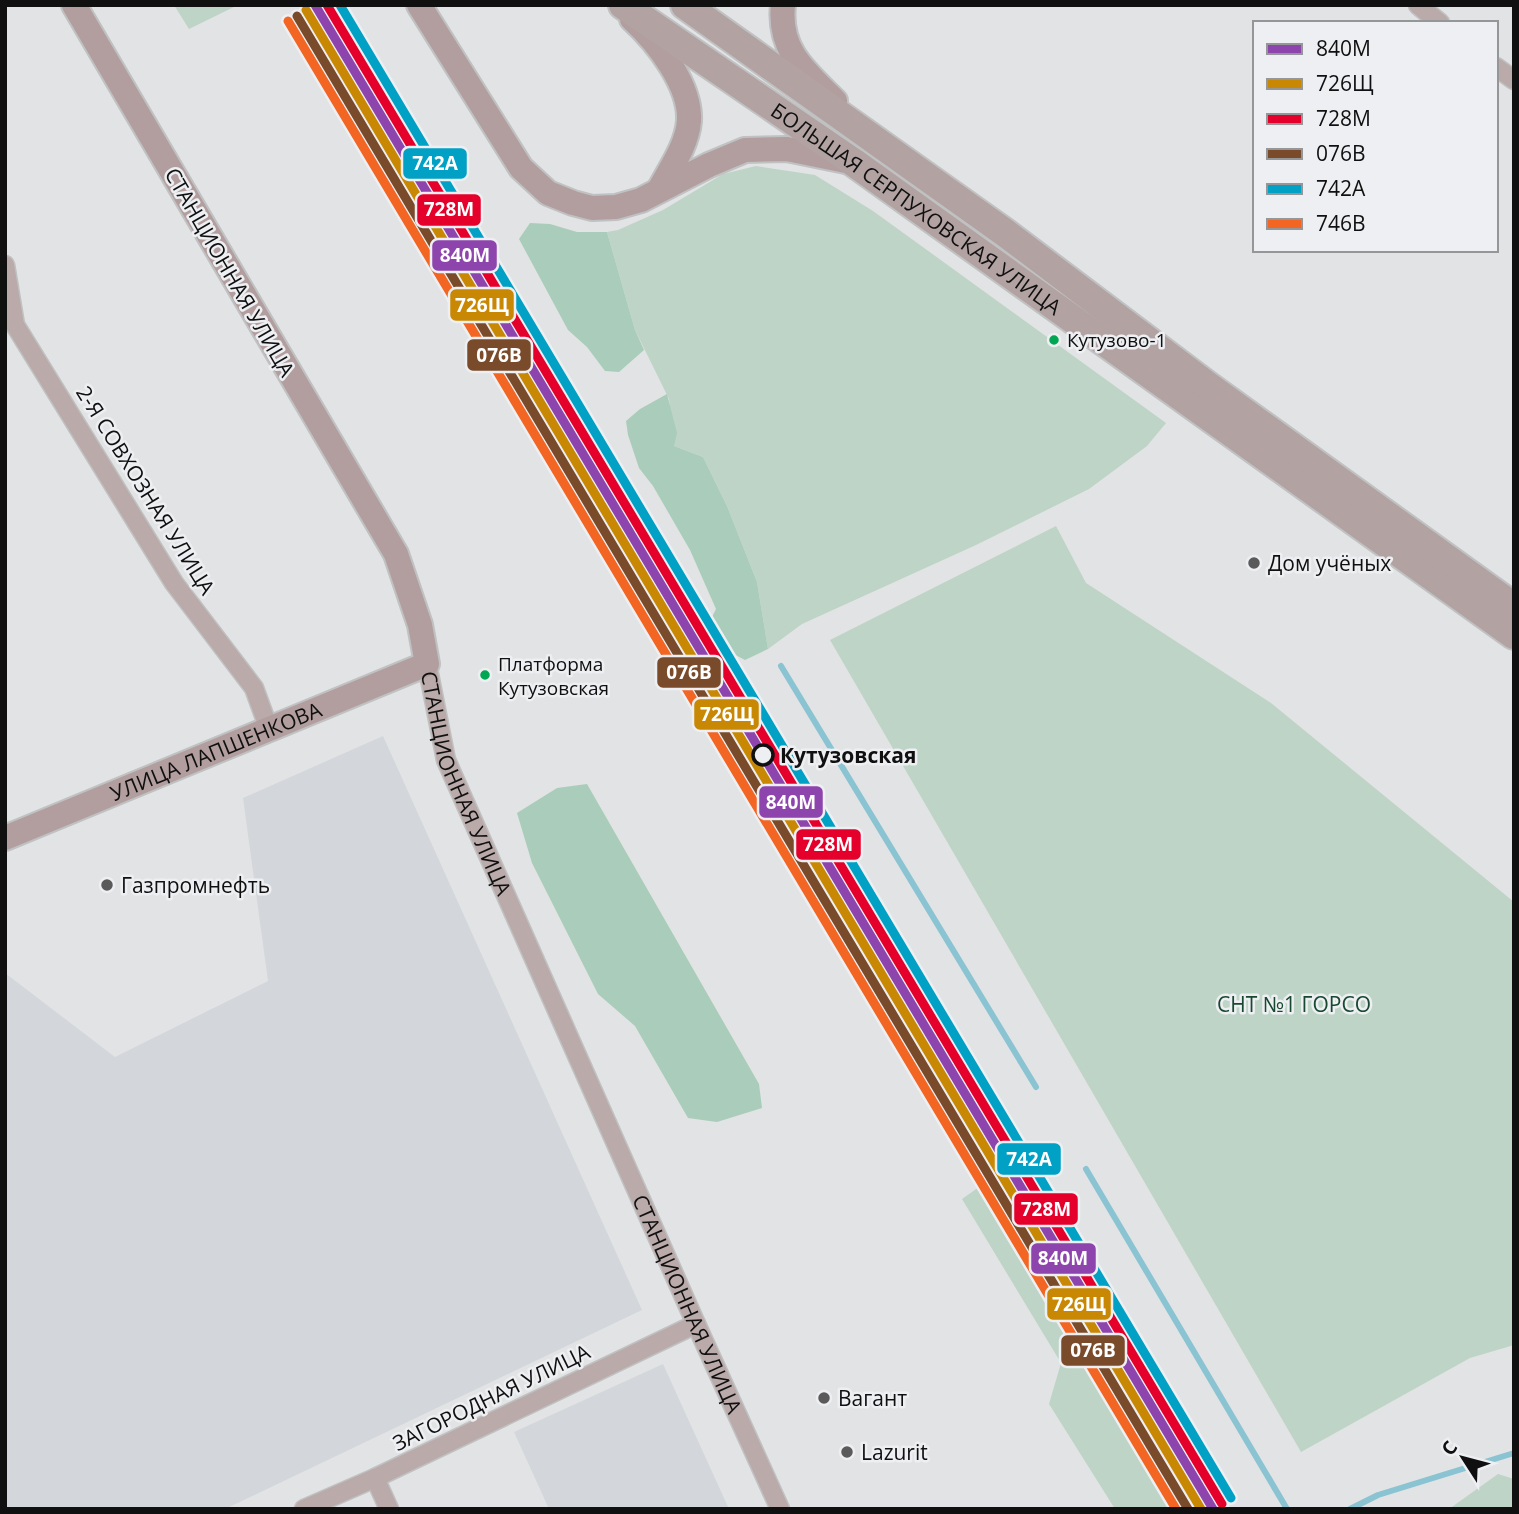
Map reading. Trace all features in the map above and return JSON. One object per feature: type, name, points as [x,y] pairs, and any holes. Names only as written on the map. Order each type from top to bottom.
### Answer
[{"type":"main road","name":"БОЛЬШАЯ СЕРПУХОВСКАЯ УЛИЦА","points":[[623,5],[852,163],[1514,635]]},
{"type":"main road","name":"БОЛЬШАЯ СЕРПУХОВСКАЯ УЛИЦА","points":[[685,5],[1004,232],[1208,386],[1514,607]]},
{"type":"street","name":"СТАНЦИОННАЯ УЛИЦА","points":[[74,5],[396,554],[420,625],[446,760],[780,1509]]},
{"type":"street","points":[[418,5],[521,168],[548,193],[592,208],[616,208],[641,200],[709,164],[745,150],[787,149],[852,163]]},
{"type":"street","points":[[617,5],[648,34],[668,61],[687,101],[689,121],[682,145],[659,190]]},
{"type":"street","points":[[783,5],[785,30],[797,63],[874,138]]},
{"type":"street","points":[[1418,5],[1438,21]]},
{"type":"street","points":[[1498,68],[1514,80]]},
{"type":"street","name":"2-Я СОВХОЗНАЯ УЛИЦА","points":[[5,265],[10,327],[174,583],[254,688],[269,729]]},
{"type":"street","name":"УЛИЦА ЛАПШЕНКОВА","points":[[5,838],[427,664]]},
{"type":"street","name":"ЗАГОРОДНАЯ УЛИЦА","points":[[304,1509],[375,1478],[696,1324]]},
{"type":"street","points":[[375,1478],[390,1509]]},
{"type":"shaded area","points":[[383,736],[642,1310],[225,1509],[5,1509],[5,973],[115,1057],[268,981],[243,798]]},
{"type":"shaded area","points":[[663,1364],[729,1509],[549,1509],[514,1432]]},
{"type":"green space","points":[[174,5],[238,5],[189,29]]},
{"type":"green space","points":[[756,166],[815,175],[873,211],[1166,423],[1147,446],[1089,489],[976,545],[802,624],[768,649],[757,582],[727,506],[703,457],[674,446],[669,399],[635,330],[607,232],[618,230],[663,210],[723,174]]},
{"type":"green space","points":[[530,223],[550,224],[577,232],[607,232],[635,330],[644,350],[619,372],[605,371],[587,347],[568,330],[519,239]]},
{"type":"green space","points":[[667,394],[677,433],[674,446],[703,457],[727,506],[757,582],[768,649],[745,660],[724,649],[709,623],[716,609],[690,550],[653,486],[639,468],[628,435],[626,421],[640,409]]},
{"type":"green space","name":"СНТ №1 ГОРСО","points":[[1056,526],[1086,583],[1271,703],[1514,902],[1514,1345],[1470,1358],[1301,1452],[830,640]]},
{"type":"green space","points":[[587,784],[759,1084],[762,1108],[717,1122],[688,1118],[635,1026],[598,994],[532,863],[517,813],[557,788]]},
{"type":"green space","points":[[979,1187],[1172,1509],[1115,1509],[1049,1404],[1061,1363],[962,1199]]},
{"type":"green space","points":[[1498,1474],[1514,1479],[1514,1509],[1449,1509]]},
{"type":"waterway","points":[[781,666],[1036,1087]]},
{"type":"waterway","points":[[1086,1169],[1287,1509]]},
{"type":"waterway","points":[[1350,1509],[1378,1495],[1514,1453]]},
{"type":"transit line","name":"840М","points":[[315,5],[1213,1509]]},
{"type":"transit line","name":"728М","points":[[327,5],[1222,1504]]},
{"type":"transit line","name":"742А","points":[[340,5],[1231,1498]]},
{"type":"transit line","name":"726Щ","points":[[306,10],[1201,1509]]},
{"type":"transit line","name":"076В","points":[[297,16],[1188,1509]]},
{"type":"transit line","name":"746В","points":[[288,21],[1176,1509]]},
{"type":"place","name":"Кутузово-1","points":[[1054,340]]},
{"type":"place","name":"Дом учёных","points":[[1254,563]]},
{"type":"place","name":"Платформа Кутузовская","points":[[485,675]]},
{"type":"place","name":"Кутузовская","points":[[763,755]]},
{"type":"place","name":"Газпромнефть","points":[[107,885]]},
{"type":"place","name":"Вагант","points":[[824,1398]]},
{"type":"place","name":"Lazurit","points":[[847,1452]]}]
